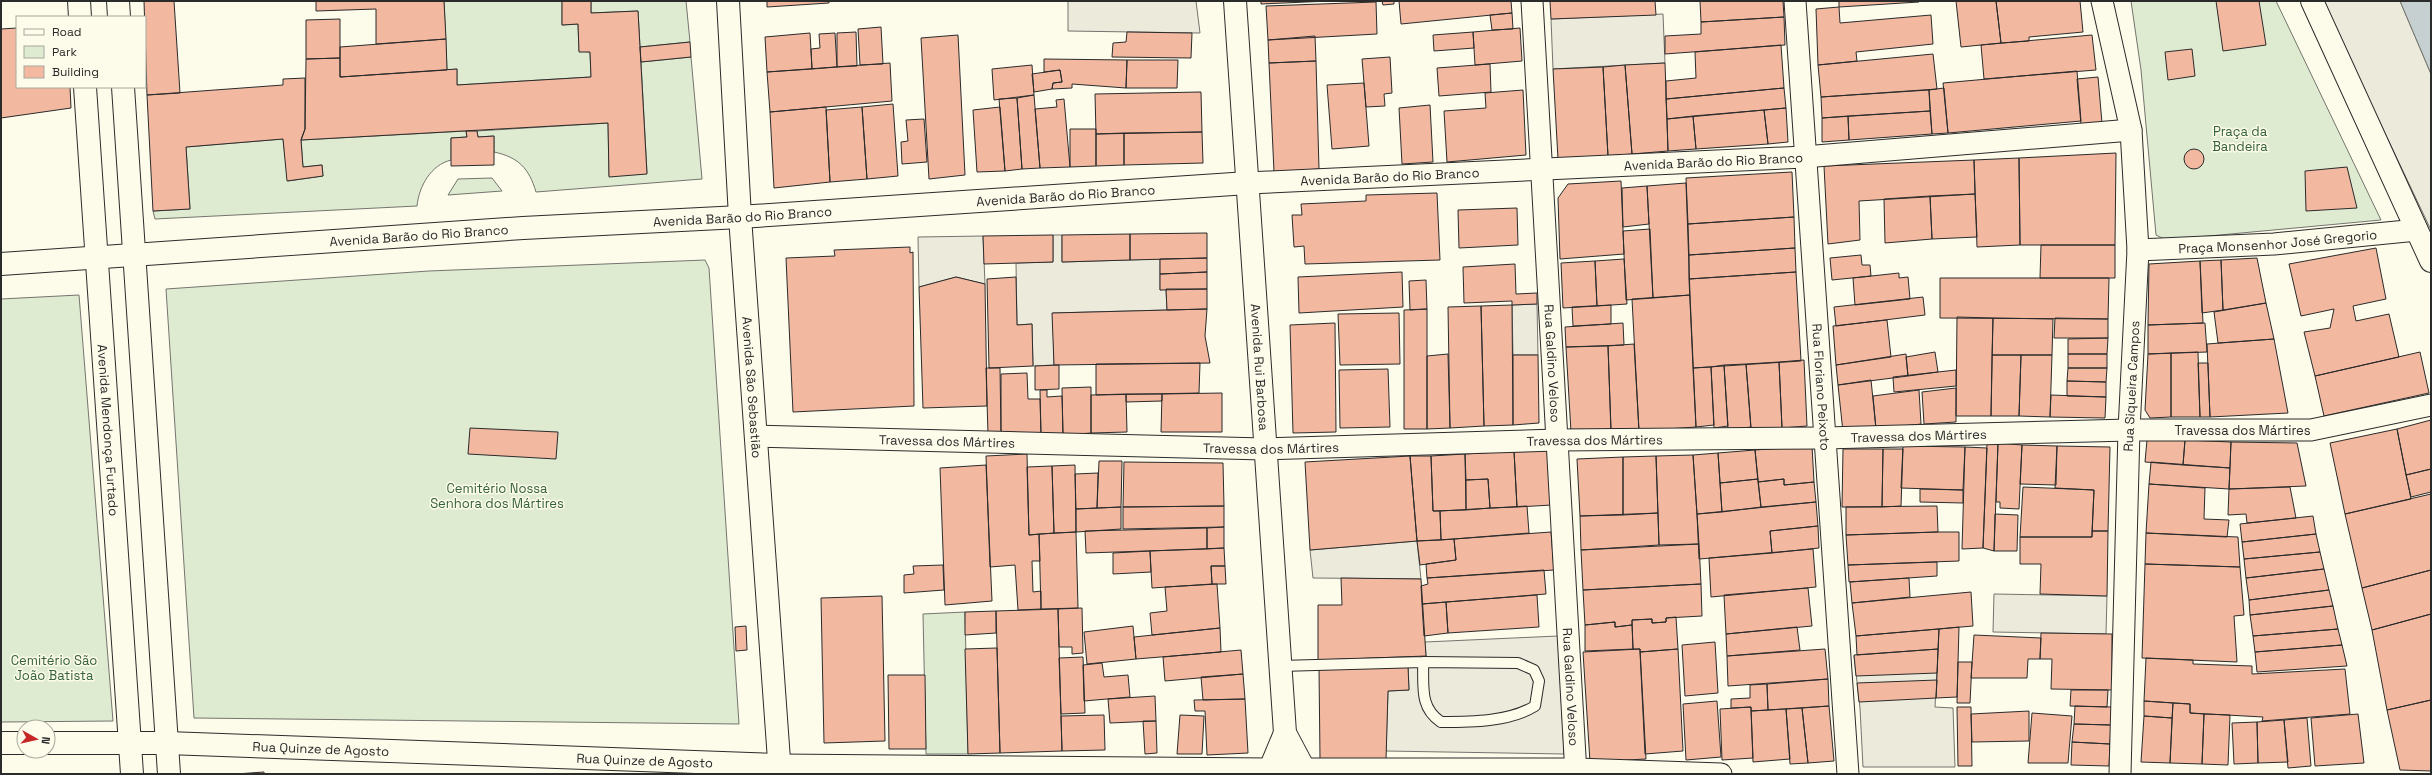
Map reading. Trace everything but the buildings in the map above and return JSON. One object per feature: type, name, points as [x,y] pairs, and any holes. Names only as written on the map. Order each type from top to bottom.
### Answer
[{"type":"main road","points":[[79,1],[80,16]]},
{"type":"main road","points":[[118,1],[119,16]]},
{"type":"main road","name":"Avenida São Sebastião","points":[[728,1],[740,217],[780,769]]},
{"type":"main road","name":"Avenida Rui Barbosa","points":[[1235,1],[1248,183],[1264,449],[1285,733],[1304,771]]},
{"type":"main road","points":[[2312,1],[2431,262]]},
{"type":"main road","name":"Avenida Mendonça Furtado","points":[[85,88],[132,774]]},
{"type":"main road","points":[[123,88],[133,256],[169,774]]},
{"type":"main road","name":"Avenida Barão do Rio Branco","points":[[1,264],[508,229],[740,217],[1248,183]]},
{"type":"main road","name":"Avenida Rui Barbosa","points":[[1271,772],[1285,733]]},
{"type":"main road","points":[[1,743],[16,743]]},
{"type":"main road","name":"Rua Quinze de Agosto","points":[[56,743],[167,743],[780,769]]},
{"type":"street","name":"Rua Galdino Veloso","points":[[1532,1],[1576,771]]},
{"type":"street","name":"Rua Floriano Peixoto","points":[[1795,1],[1804,157],[1848,774]]},
{"type":"street","name":"Rua Siqueira Campos","points":[[2102,1],[2132,130],[2138,250],[2129,430],[2120,774]]},
{"type":"street","name":"Avenida Barão do Rio Branco","points":[[1248,183],[1541,171],[1804,157],[2132,130]]},
{"type":"street","name":"Praça Monsenhor José Gregorio","points":[[2138,250],[2274,244],[2417,230]]},
{"type":"street","name":"Travessa dos Mártires","points":[[756,436],[1264,449],[1557,440],[1825,438],[2129,430],[2311,430],[2431,406]]},
{"type":"street","name":"Rua Quinze de Agosto","points":[[780,769],[1271,772],[1576,771],[1722,774]]},
{"type":"lane","points":[[1280,666],[1423,662],[1527,665],[1534,670],[1539,681],[1535,706],[1522,714],[1466,722],[1441,722],[1427,709],[1424,700],[1423,662]]},
{"type":"green space","points":[[444,1],[562,1],[562,25],[578,24],[579,51],[590,52],[591,77],[457,85],[457,69],[447,70]]},
{"type":"green space","points":[[591,1],[686,1],[690,42],[640,47],[638,11],[591,13]]},
{"type":"green space","name":"Praça da Bandeira","points":[[2131,1],[2276,1],[2381,220],[2166,240],[2156,235],[2141,70]]},
{"type":"green space","points":[[691,57],[702,179],[536,192],[530,176],[521,165],[510,157],[494,152],[494,136],[478,137],[477,131],[608,123],[609,176],[647,173],[641,62]]},
{"type":"green space","points":[[466,131],[467,137],[451,138],[451,160],[438,166],[427,177],[420,191],[417,206],[155,219],[153,211],[190,209],[186,147],[283,139],[288,181],[323,176],[322,165],[303,167],[301,140]]},
{"type":"green space","points":[[492,178],[502,191],[448,195],[458,179]]},
{"type":"green space","name":"Cemitério Nossa Senhora dos Mártires","points":[[705,260],[709,268],[739,724],[194,718],[166,289],[429,271]]},
{"type":"green space","name":"Cemitério São João Batista","points":[[79,295],[113,721],[56,722],[56,719],[16,719],[16,722],[1,722],[1,299]]},
{"type":"green space","points":[[965,612],[968,754],[926,754],[923,614]]},
{"type":"shaded area","points":[[1068,1],[1196,1],[1200,33],[1068,31]]},
{"type":"shaded area","points":[[2322,1],[2400,1],[2431,74],[2431,230]]},
{"type":"shaded area","points":[[2400,1],[2431,1],[2431,74]]},
{"type":"shaded area","points":[[1663,14],[1665,63],[1553,69],[1551,19]]},
{"type":"shaded area","points":[[1053,235],[1062,235],[1062,262],[1160,259],[1160,290],[1166,289],[1167,310],[1053,313],[1054,365],[1033,366],[1032,324],[1017,325],[1016,263],[1053,262]]},
{"type":"shaded area","points":[[983,236],[985,284],[956,277],[919,287],[918,237]]},
{"type":"shaded area","points":[[1537,304],[1538,355],[1513,355],[1512,305]]},
{"type":"shaded area","points":[[1417,541],[1421,579],[1313,578],[1310,550]]},
{"type":"shaded area","points":[[1994,594],[2107,596],[2106,634],[1993,632]]},
{"type":"shaded area","points":[[1558,636],[1564,754],[1386,751],[1388,691],[1409,690],[1408,666],[1318,660],[1426,656],[1425,642]]},
{"type":"shaded area","points":[[1938,649],[1935,707],[1953,708],[1955,767],[1863,767],[1860,708],[1854,656]]}]
